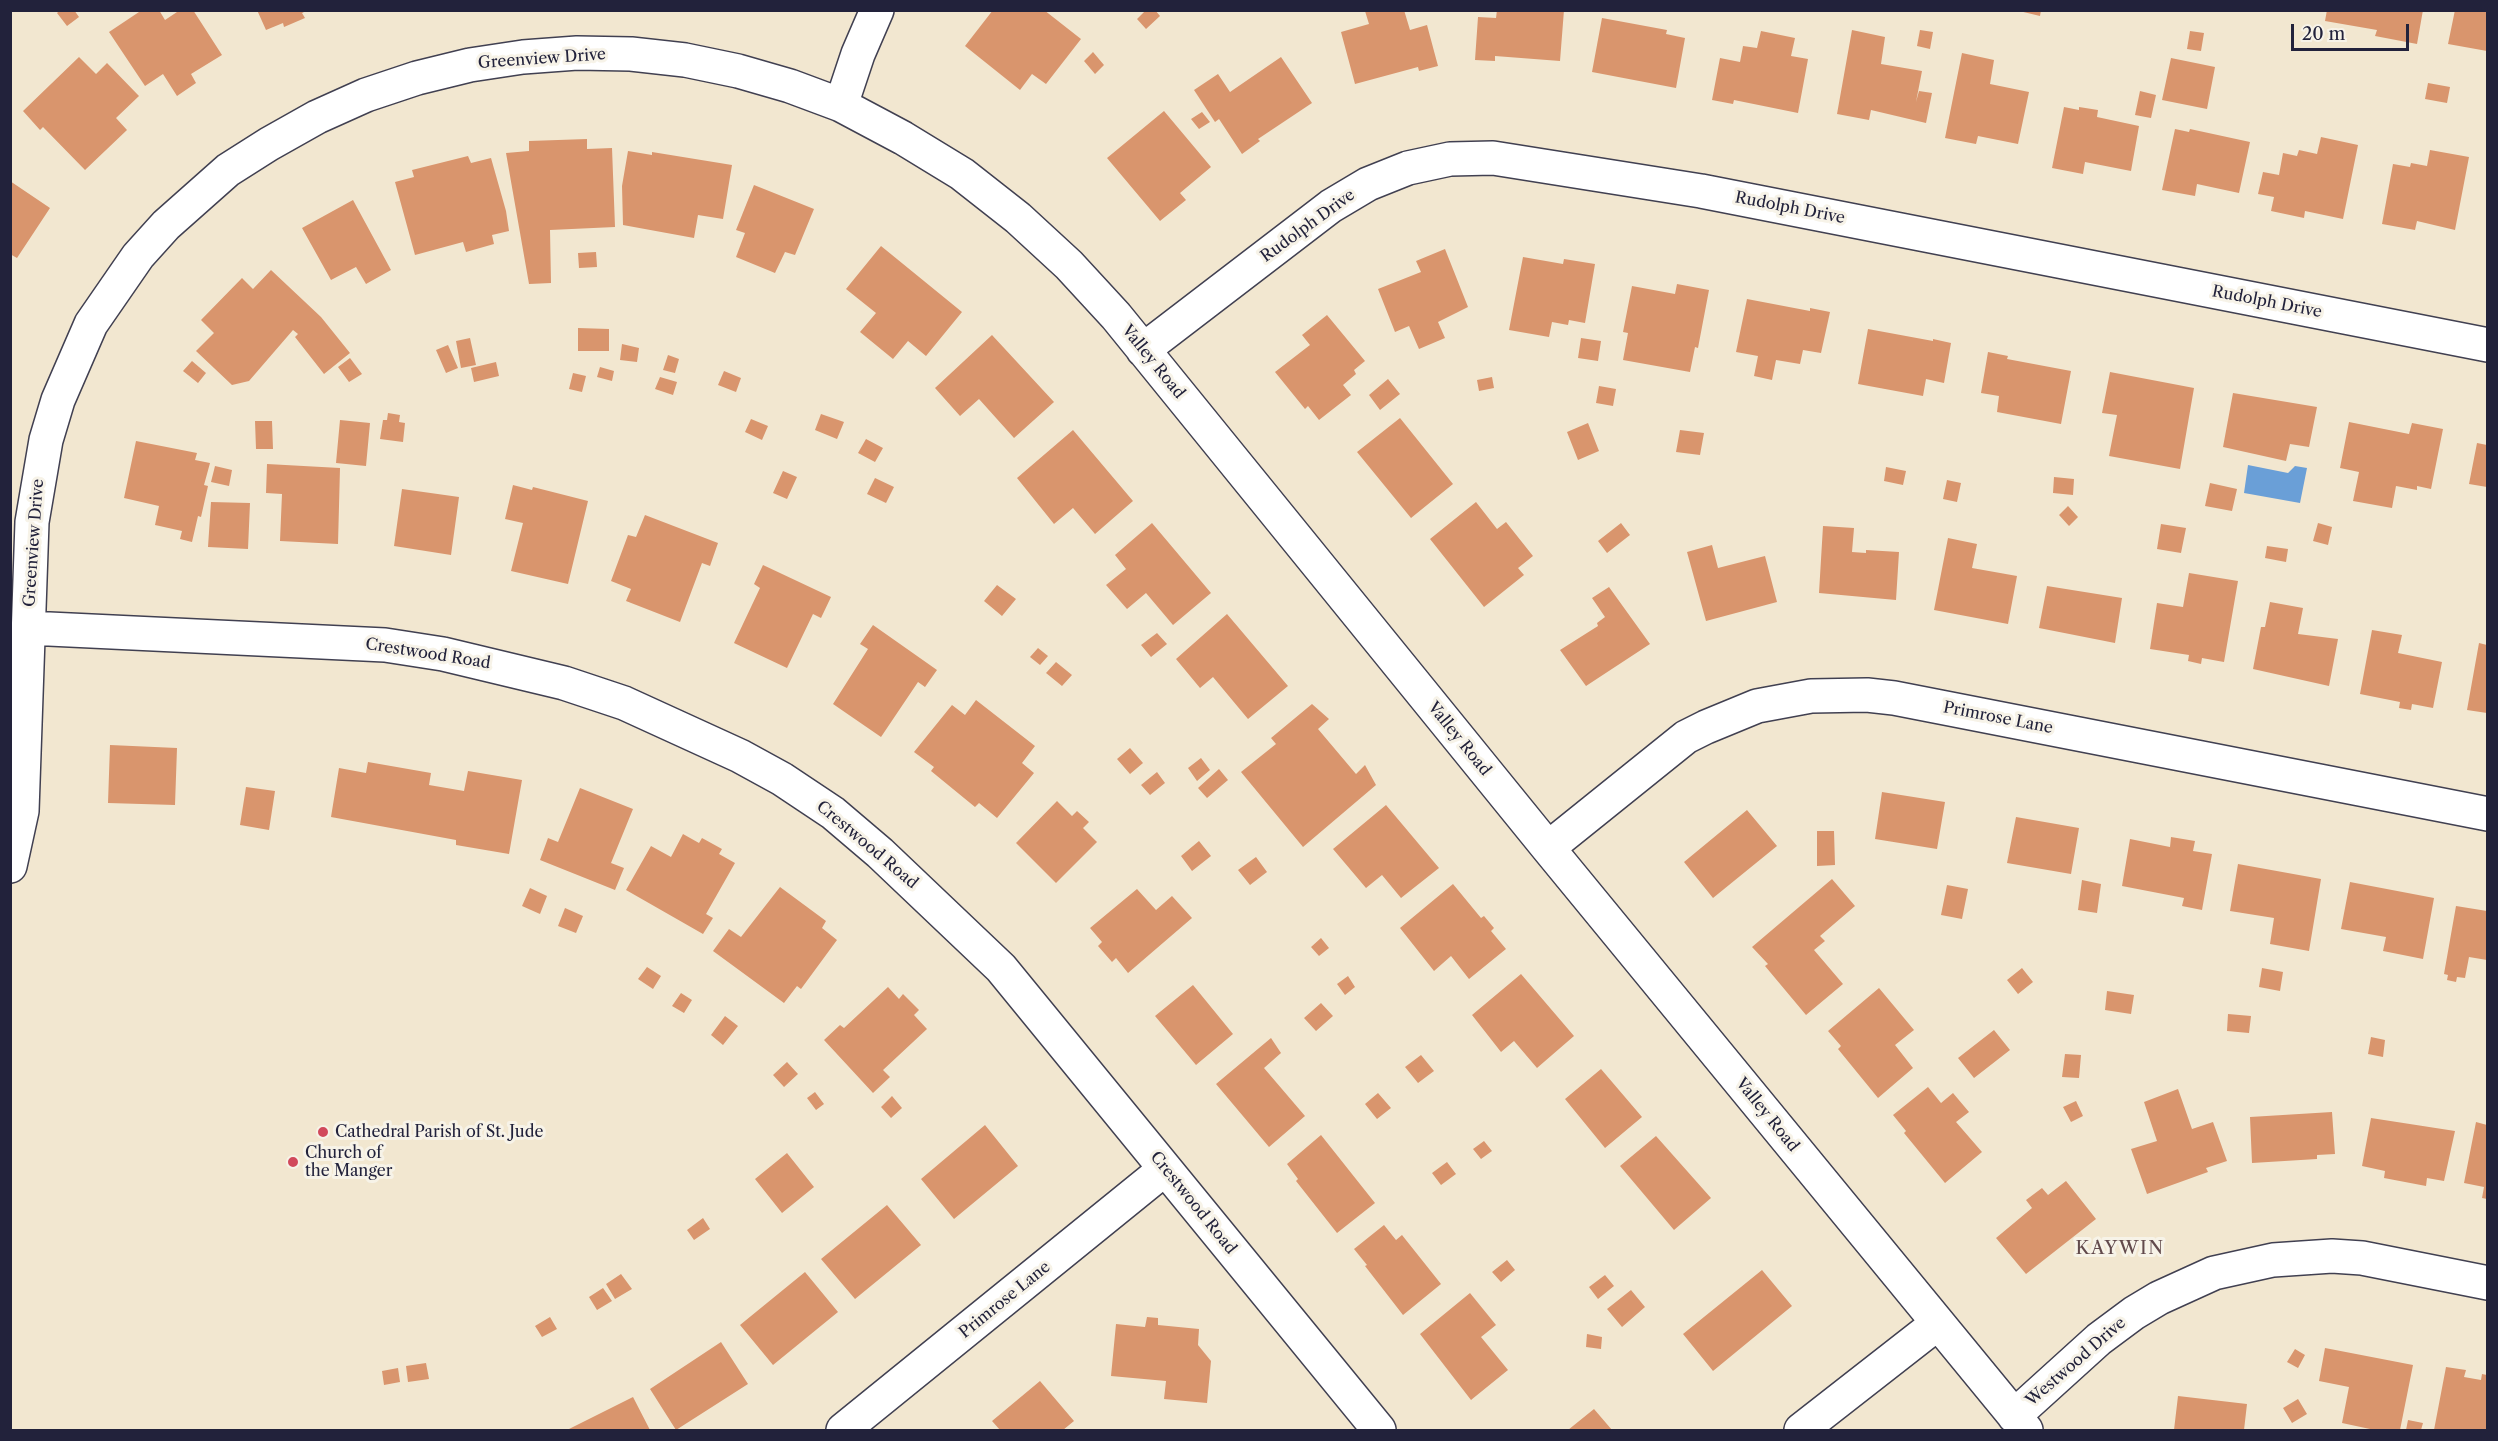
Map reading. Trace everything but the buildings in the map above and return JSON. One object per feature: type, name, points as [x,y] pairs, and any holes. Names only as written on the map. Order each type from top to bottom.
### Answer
[{"type":"street","points":[[841,105],[858,54],[877,10]]},
{"type":"street","name":"Greenview Drive","points":[[10,866],[22,811],[32,522],[45,440],[58,400],[87,334],[114,289],[138,256],[196,196],[228,170],[269,144],[346,104],[417,78],[470,65],[523,57],[577,53],[631,54],[685,60],[738,71],[790,86],[841,105]]},
{"type":"street","name":"Valley Road","points":[[841,105],[903,138],[962,174],[1018,218],[1069,265],[1116,316],[1548,848],[2020,1423]]},
{"type":"street","name":"Rudolph Drive","points":[[1143,350],[1331,206],[1368,184],[1408,168],[1450,159],[1493,158],[1701,191],[2487,345]]},
{"type":"street","name":"Crestwood Road","points":[[28,628],[385,645],[506,667],[624,703],[699,736],[782,779],[833,813],[921,891],[1001,968],[1379,1431]]},
{"type":"street","name":"Primrose Lane","points":[[1548,848],[1686,737],[1757,706],[1811,696],[1867,695],[1894,698],[2487,814]]},
{"type":"street","name":"Primrose Lane","points":[[843,1431],[1166,1169]]},
{"type":"street","name":"Westwood Drive","points":[[2020,1423],[2099,1340],[2134,1313],[2159,1298],[2214,1273],[2273,1260],[2332,1256],[2362,1258],[2487,1283]]},
{"type":"street","points":[[1801,1431],[1938,1323]]},
{"type":"water","points":[[2248,465],[2288,473],[2295,466],[2307,468],[2300,503],[2244,493]]},
{"type":"place","name":"Cathedral Parish of St. Jude","points":[[323,1132]]},
{"type":"place","name":"Church of the Manger","points":[[293,1162]]},
{"type":"district","name":"KAYWIN","points":[[2120,1249]]}]
